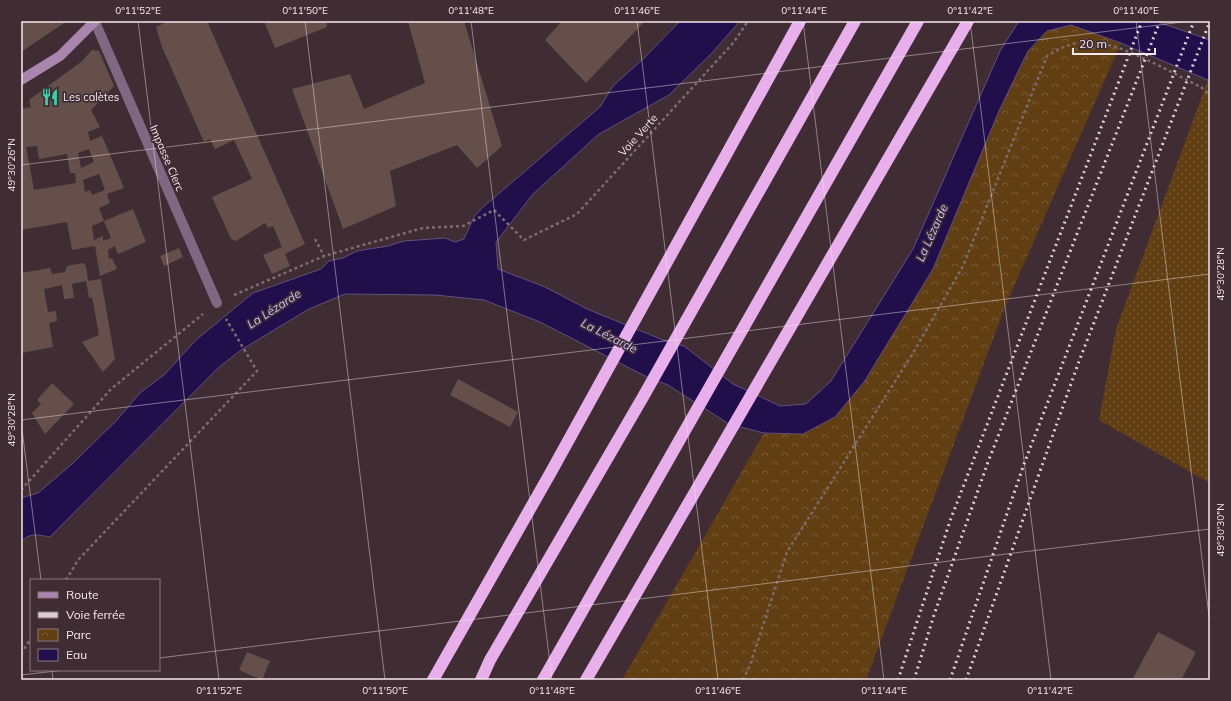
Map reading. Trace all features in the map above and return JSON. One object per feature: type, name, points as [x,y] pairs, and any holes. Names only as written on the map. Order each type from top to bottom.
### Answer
[{"type":"highway","points":[[433,680],[604,376],[800,21]]},
{"type":"highway","points":[[482,680],[490,660],[643,397],[855,21]]},
{"type":"highway","points":[[543,680],[918,21]]},
{"type":"highway","points":[[586,680],[968,21]]},
{"type":"highway","points":[[473,680],[490,660]]},
{"type":"street","points":[[21,80],[60,56],[95,21]]},
{"type":"street","name":"Impasse Clerc","points":[[95,21],[216,303]]},
{"type":"path","name":"Voie Verte","points":[[324,256],[422,228],[463,226],[494,210],[524,240],[577,214],[734,42],[748,21]]},
{"type":"path","points":[[743,680],[750,665],[787,552],[914,353],[963,266],[1047,56],[1070,44],[1086,42],[1115,45],[1201,87],[1210,95]]},
{"type":"path","points":[[21,490],[112,389],[216,303],[324,256],[315,239]]},
{"type":"path","points":[[67,579],[78,560],[256,371],[216,303]]},
{"type":"path","points":[[21,654],[30,640]]},
{"type":"green space","points":[[1071,25],[1121,43],[1004,309],[866,680],[622,680],[764,433],[803,434],[868,362],[1028,51],[1047,31]]},
{"type":"green space","points":[[1208,80],[1210,81],[1210,483],[1099,420],[1116,329]]},
{"type":"water","name":"La Lézarde","points":[[680,21],[740,21],[712,53],[669,95],[599,134],[533,194],[496,242],[498,269],[545,287],[587,309],[668,342],[684,346],[733,384],[780,406],[806,404],[831,381],[913,249],[1000,51],[1019,21],[1155,21],[1210,40],[1210,81],[1121,43],[1071,25],[1047,31],[1028,51],[999,111],[933,269],[864,382],[835,417],[803,434],[764,433],[729,424],[668,385],[647,377],[540,322],[484,300],[435,295],[345,294],[309,309],[241,350],[218,368],[50,537],[31,535],[21,542],[21,498],[38,493],[72,464],[116,421],[140,393],[165,374],[196,340],[253,293],[321,269],[329,261],[343,258],[357,251],[388,246],[404,241],[445,238],[455,242],[464,239],[474,217],[482,208],[600,107],[613,86],[645,57]]},
{"type":"building","points":[[21,21],[67,21],[21,52]]},
{"type":"building","points":[[168,21],[207,21],[305,244],[285,254],[290,266],[272,274],[263,255],[282,247],[273,226],[268,228],[265,223],[236,241],[231,239],[212,197],[252,179],[234,140],[215,149],[210,139],[204,142],[162,47],[156,27]]},
{"type":"building","points":[[264,21],[326,21],[327,27],[275,48]]},
{"type":"building","points":[[408,21],[464,21],[502,146],[477,168],[457,145],[390,171],[396,206],[343,229],[292,89],[350,74],[364,109],[425,83]]},
{"type":"building","points":[[562,21],[645,21],[586,83],[545,40]]},
{"type":"building","points":[[92,50],[99,51],[114,86],[91,110],[100,127],[88,132],[90,141],[102,136],[124,188],[107,194],[110,203],[99,208],[104,221],[133,209],[146,242],[118,254],[115,246],[108,250],[109,259],[112,258],[117,269],[100,276],[95,246],[72,250],[67,222],[21,230],[21,109],[31,107],[29,100],[81,62]],"holes":[[[37,146],[39,159],[67,154],[70,173],[75,173],[76,183],[34,190],[26,147]],[[89,149],[94,162],[81,168],[78,153]],[[99,174],[105,190],[92,195],[90,190],[85,192],[83,180]],[[104,221],[111,238],[103,241],[103,236],[94,240],[92,226]]]},
{"type":"building","points":[[179,248],[183,257],[164,266],[160,256]]},
{"type":"building","points":[[83,263],[86,266],[88,281],[101,279],[115,359],[103,372],[82,342],[99,335],[92,297],[89,298],[86,281],[72,284],[74,298],[64,299],[62,285],[44,289],[48,312],[56,311],[57,321],[49,323],[53,347],[21,353],[21,273],[50,268],[52,274],[65,272],[67,266]]},
{"type":"building","points":[[458,379],[518,412],[510,427],[450,395]]},
{"type":"building","points":[[52,383],[74,404],[45,434],[32,413],[41,404],[37,400]]},
{"type":"building","points":[[1158,632],[1196,652],[1181,680],[1132,680]]},
{"type":"building","points":[[247,652],[270,661],[262,680],[239,670]]},
{"type":"railway","points":[[898,680],[950,521],[1142,21]]},
{"type":"railway","points":[[914,680],[934,615],[988,462],[1160,21]]},
{"type":"railway","points":[[950,680],[1024,464],[1194,21]]},
{"type":"railway","points":[[966,680],[1078,364],[1210,21]]},
{"type":"place","name":"Les calètes","points":[[50,97]]}]
